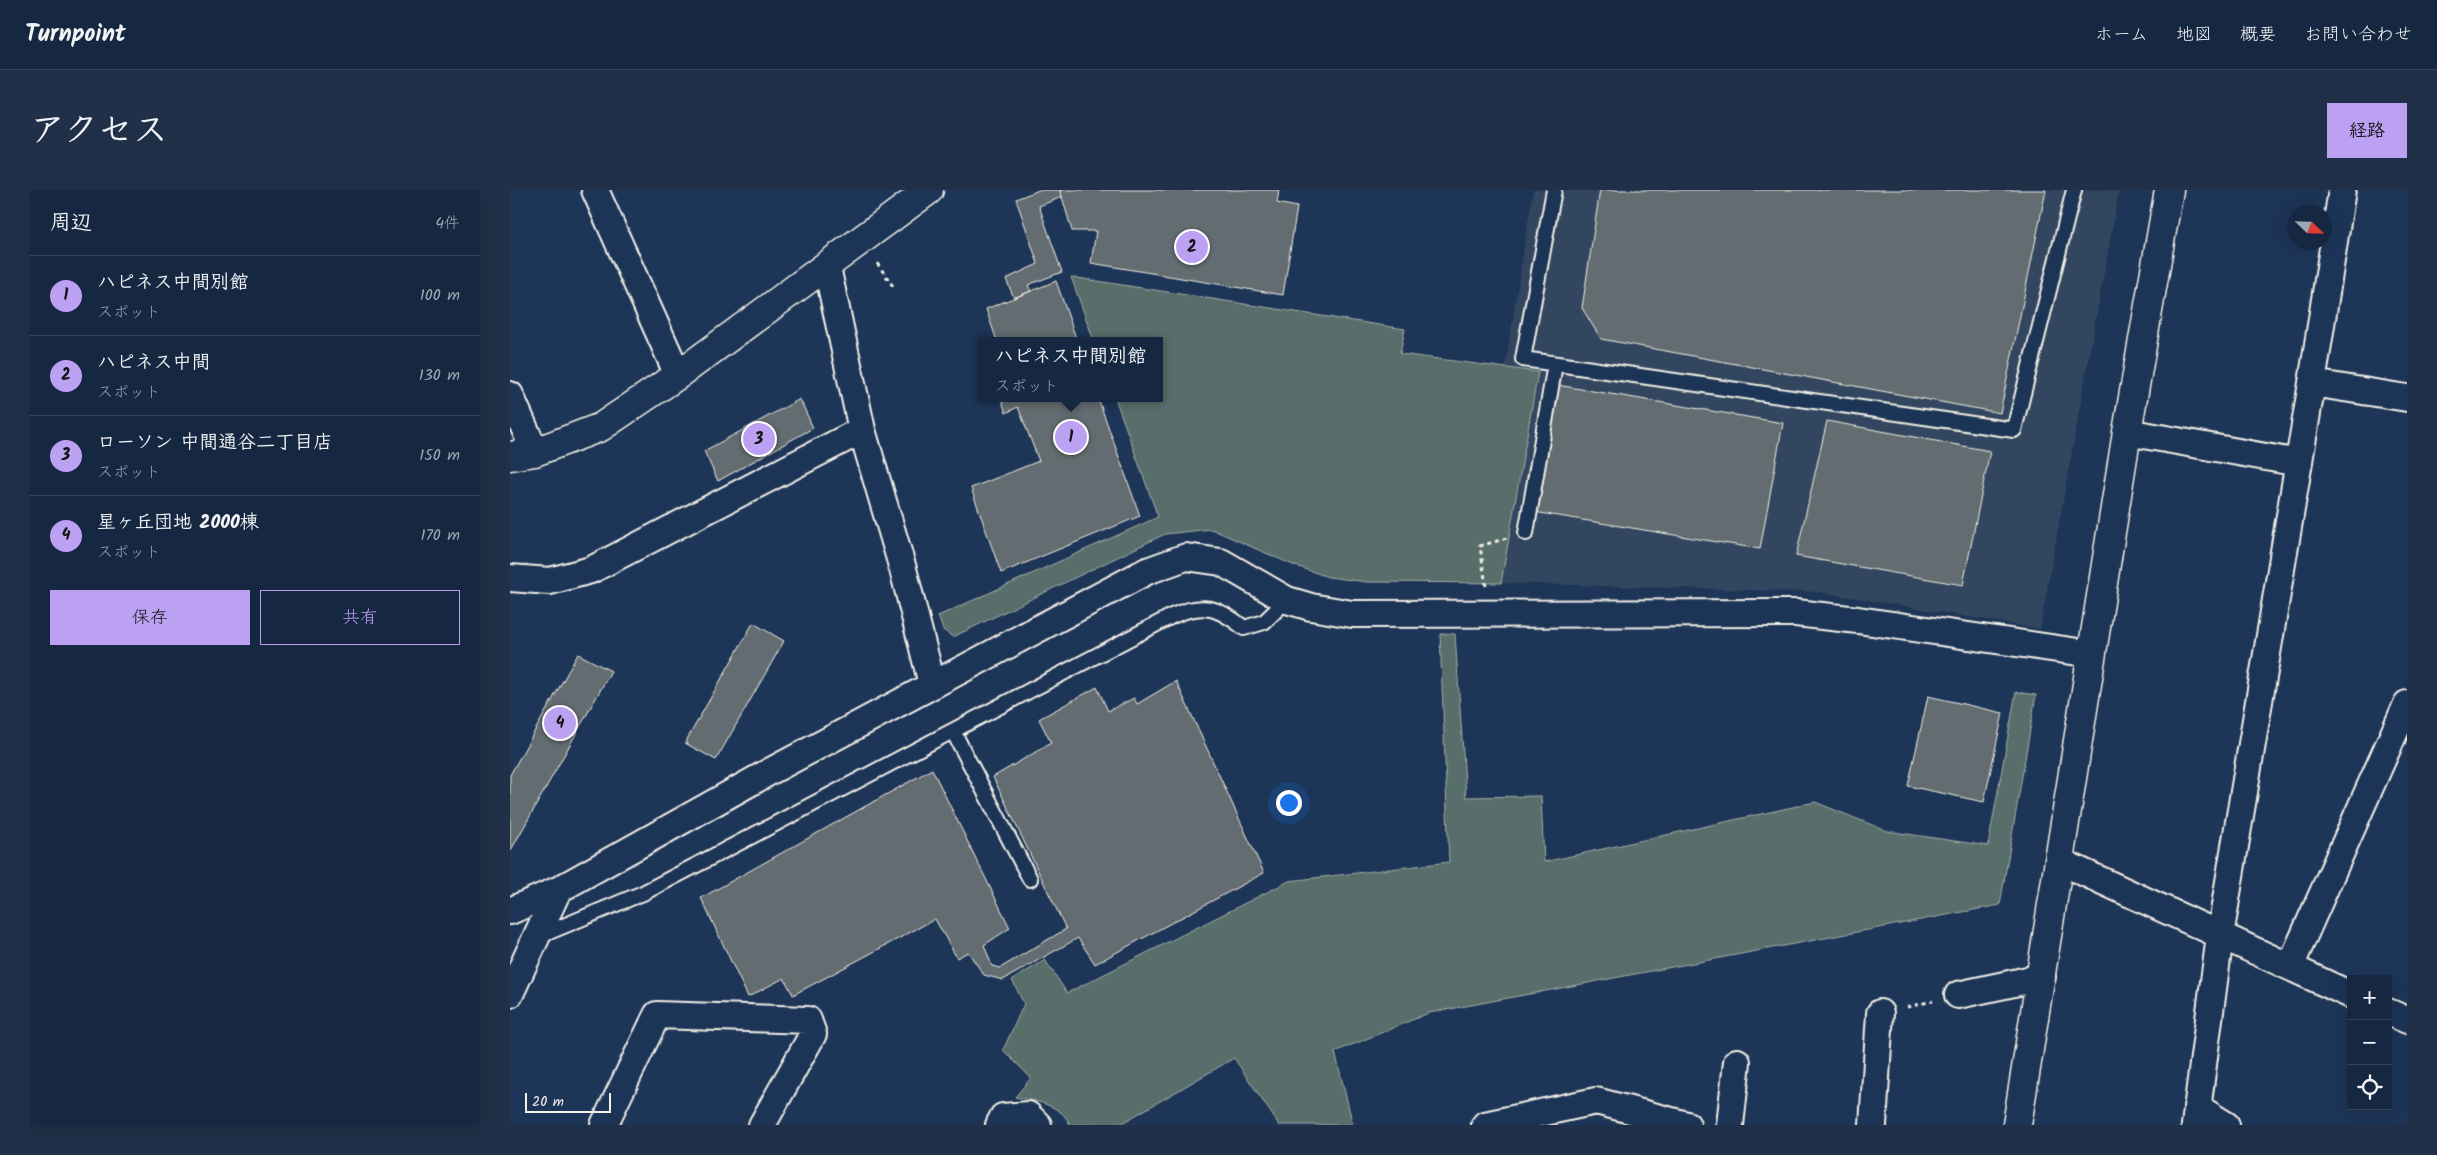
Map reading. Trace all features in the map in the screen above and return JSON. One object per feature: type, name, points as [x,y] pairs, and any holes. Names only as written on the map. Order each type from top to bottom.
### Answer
[{"type":"street","points":[[595,190],[678,376]]},
{"type":"street","points":[[2017,1125],[2061,862],[2127,432],[2169,190]]},
{"type":"street","points":[[2226,1125],[2196,1116],[2220,936],[2299,463],[2342,190]]},
{"type":"street","points":[[510,395],[523,454],[601,427],[678,376],[827,266],[923,192]]},
{"type":"street","points":[[827,266],[862,430],[903,569],[932,684]]},
{"type":"street","points":[[2312,383],[2407,398]]},
{"type":"street","points":[[510,578],[550,581],[591,570],[862,430]]},
{"type":"street","points":[[2127,432],[2299,463]]},
{"type":"street","points":[[510,911],[558,890],[932,684],[1146,571],[1186,557],[1221,562],[1287,600],[1311,607],[1352,614],[1796,613],[1858,620],[2092,654]]},
{"type":"street","points":[[2290,967],[2407,704]]},
{"type":"street","points":[[2061,862],[2347,993]]},
{"type":"street","points":[[510,994],[558,890]]},
{"type":"street","points":[[1958,995],[2042,977]]},
{"type":"street","points":[[1873,1125],[1880,1013]]},
{"type":"street","points":[[2392,1014],[2407,1020]]},
{"type":"street","points":[[604,1125],[657,1015],[808,1020],[813,1034],[762,1125]]},
{"type":"street","points":[[1730,1125],[1737,1062]]},
{"type":"street","points":[[1485,1125],[1515,1122],[1596,1101],[1687,1125]]},
{"type":"street","points":[[999,1125],[1003,1117],[1028,1115],[1038,1125]]},
{"type":"lane","points":[[1554,190],[1523,359],[2014,430],[2074,190]]},
{"type":"lane","points":[[1526,533],[1555,364]]},
{"type":"lane","points":[[535,938],[643,893],[1162,620],[1190,608],[1209,607],[1230,616],[1244,628],[1264,622],[1287,600]]},
{"type":"lane","points":[[953,731],[1030,879]]},
{"type":"path","points":[[1490,614],[1480,546],[1526,533]]},
{"type":"path","points":[[1880,1013],[1958,995]]},
{"type":"shaded area","points":[[1533,190],[2119,190],[2040,629],[1820,592],[1501,583],[1538,373],[1505,369]]},
{"type":"green space","points":[[1071,277],[1405,329],[1400,354],[1538,372],[1501,583],[1367,582],[1328,577],[1293,565],[1211,529],[1165,534],[953,637],[943,630],[938,616],[1158,517],[1116,402],[1163,402],[1163,337],[1093,337]]},
{"type":"green space","points":[[1440,634],[1455,634],[1466,797],[1541,796],[1544,862],[1815,802],[1887,831],[1988,846],[2016,692],[2036,695],[2000,905],[1429,1013],[1335,1052],[1353,1125],[1279,1125],[1234,1058],[1119,1125],[1070,1125],[1061,1112],[1054,1108],[1039,1102],[1015,1097],[1031,1078],[1003,1050],[1024,1004],[1012,980],[1045,960],[1067,993],[1289,881],[1449,862]]},
{"type":"building","points":[[1039,190],[1060,190],[1062,197],[1039,206],[1062,272],[1028,285],[1031,291],[1014,298],[1006,279],[1038,264],[1016,199]]},
{"type":"building","points":[[1060,190],[1279,190],[1277,203],[1297,207],[1283,295],[1091,263],[1096,231],[1072,231]]},
{"type":"building","points":[[1600,190],[2046,190],[2000,413],[1601,339],[1582,308]]},
{"type":"building","points":[[1056,281],[1076,337],[996,337],[986,309]]},
{"type":"building","points":[[1557,385],[1783,423],[1760,549],[1534,512]]},
{"type":"building","points":[[800,399],[813,428],[718,481],[704,451]]},
{"type":"building","points":[[1002,402],[1099,402],[1140,516],[1001,573],[971,488],[1039,461],[1018,407],[1006,413]]},
{"type":"building","points":[[1827,421],[1990,451],[1963,585],[1796,556]]},
{"type":"building","points":[[753,623],[784,641],[716,760],[685,743]]},
{"type":"building","points":[[578,654],[611,671],[510,852],[510,775]]},
{"type":"building","points":[[1176,681],[1264,873],[1095,964],[1078,938],[1003,980],[984,975],[968,952],[957,958],[935,919],[793,995],[784,978],[748,997],[701,898],[932,769],[1010,928],[984,945],[992,966],[1000,968],[1066,929],[993,777],[1051,743],[1039,719],[1097,687],[1108,711],[1134,698],[1137,704]]},
{"type":"building","points":[[1928,696],[2003,713],[1984,802],[1908,786]]},
{"type":"place","name":"ハピネス中間","points":[[1192,247]]},
{"type":"place","name":"ハピネス中間別館","points":[[1071,437]]},
{"type":"place","name":"ローソン 中間通谷二丁目店","points":[[759,439]]},
{"type":"place","name":"星ヶ丘団地 2000棟","points":[[560,723]]}]
